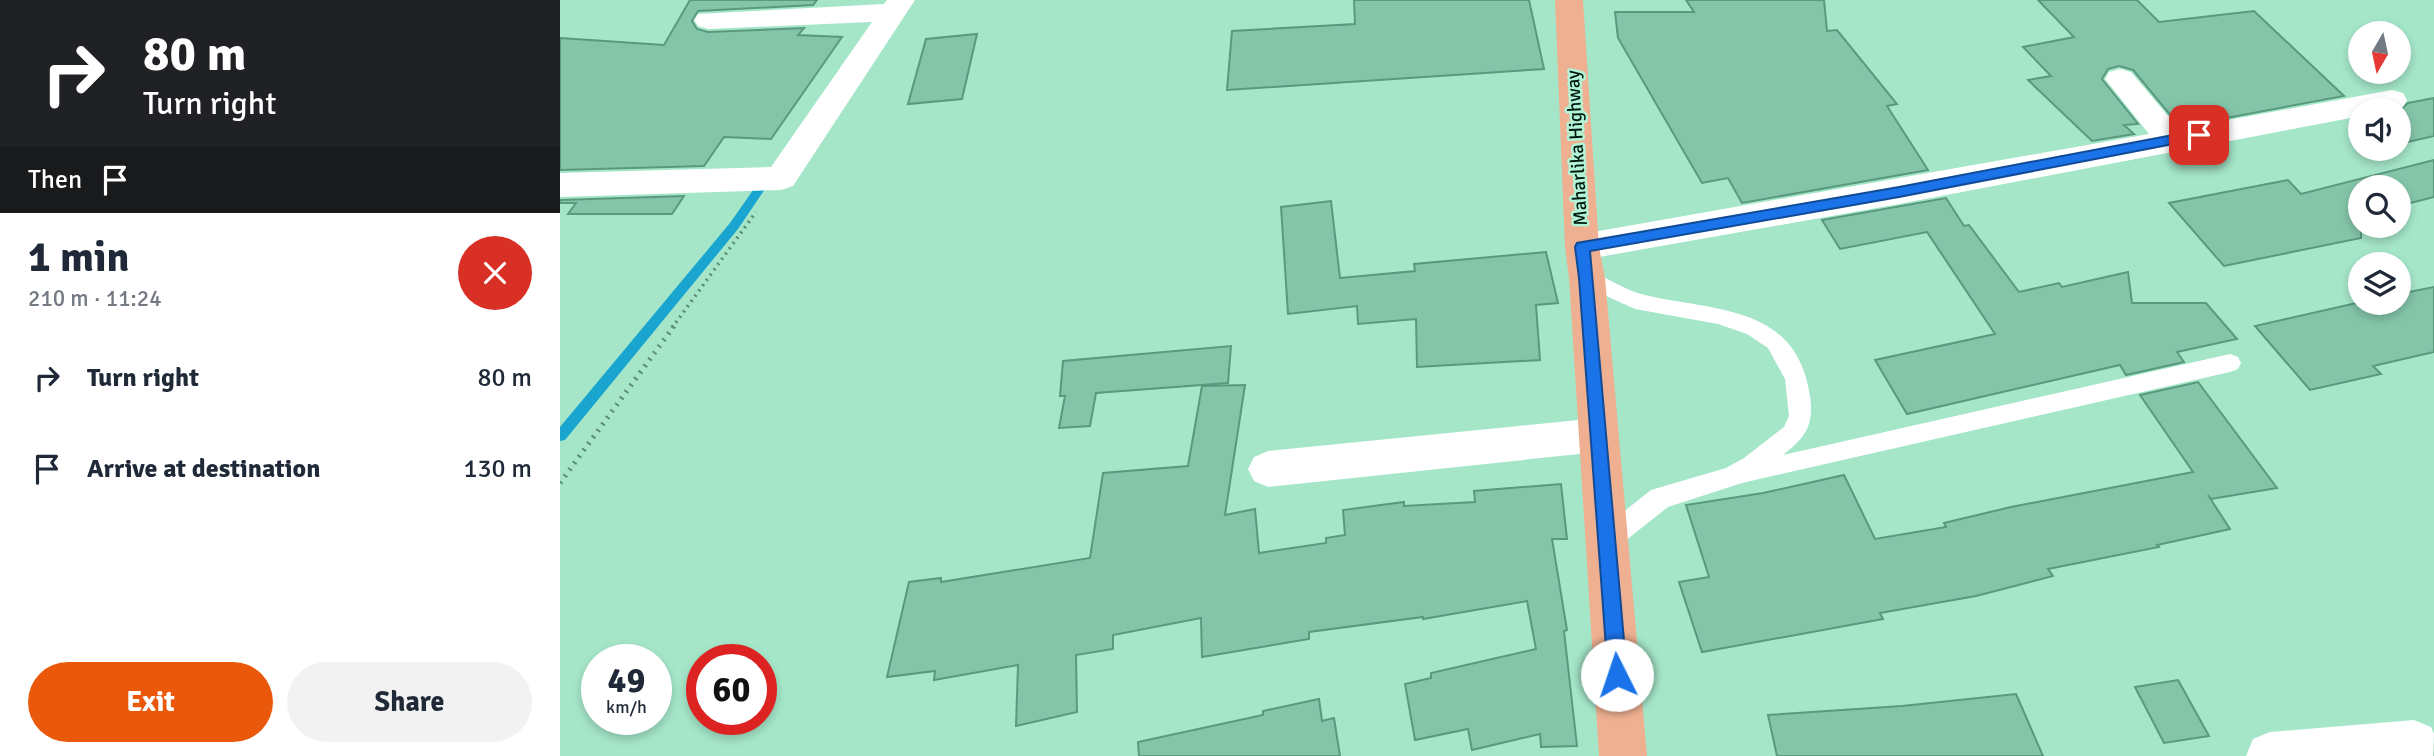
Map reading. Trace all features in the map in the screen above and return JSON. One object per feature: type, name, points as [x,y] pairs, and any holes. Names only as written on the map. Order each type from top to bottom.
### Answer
[{"type":"main road","name":"Maharlika Highway","points":[[1569,0],[1584,263],[1623,756]]},
{"type":"street","points":[[708,20],[898,6]]},
{"type":"street","points":[[560,185],[781,178],[898,6]]},
{"type":"street","points":[[2120,79],[2171,139]]},
{"type":"street","points":[[1584,263],[1899,192],[2348,108]]},
{"type":"street","points":[[1268,469],[1598,435]]},
{"type":"street","points":[[2270,756],[2414,744]]},
{"type":"lane","points":[[1584,263],[1634,301],[1719,316],[1755,328],[1776,342],[1796,379],[1801,416],[1792,434],[1732,477]]},
{"type":"lane","points":[[1607,540],[1660,498],[1732,477],[2230,363]]},
{"type":"path","points":[[560,483],[781,178]]},
{"type":"building","points":[[690,0],[817,0],[813,5],[698,11],[692,21],[697,29],[708,32],[804,28],[798,35],[842,37],[771,139],[724,137],[704,166],[560,170],[560,38],[664,45]]},
{"type":"building","points":[[1354,0],[1529,0],[1544,69],[1227,90],[1232,31],[1355,24]]},
{"type":"building","points":[[1686,0],[1824,0],[1827,31],[1837,30],[1897,104],[1887,106],[1928,170],[1742,203],[1728,178],[1702,183],[1618,38],[1615,12],[1694,12]]},
{"type":"building","points":[[2038,0],[2137,0],[2159,22],[2254,11],[2344,96],[2221,119],[2176,122],[2133,70],[2119,66],[2108,69],[2102,79],[2138,124],[2124,125],[2134,134],[2092,141],[2028,80],[2051,76],[2023,47],[2074,37]]},
{"type":"building","points":[[977,34],[962,99],[908,104],[926,39]]},
{"type":"building","points":[[2434,98],[2434,136],[2411,141],[2411,102]]},
{"type":"building","points":[[2434,160],[2434,197],[2411,203],[2411,175],[2375,175]]},
{"type":"building","points":[[2288,180],[2301,194],[2348,182],[2348,238],[2361,238],[2224,266],[2169,203]]},
{"type":"building","points":[[684,196],[672,214],[568,214],[576,203],[560,203],[560,200]]},
{"type":"building","points":[[1946,198],[1964,226],[1969,225],[2019,292],[2059,283],[2062,287],[2128,272],[2132,303],[2206,303],[2237,339],[2177,352],[2184,362],[2126,375],[2120,365],[1907,414],[1875,360],[1995,334],[1927,232],[1840,249],[1822,220]]},
{"type":"building","points":[[1331,201],[1340,278],[1415,271],[1414,264],[1546,252],[1558,303],[1536,305],[1540,360],[1417,367],[1416,319],[1358,324],[1357,306],[1288,314],[1281,207]]},
{"type":"building","points":[[2434,287],[2434,352],[2373,366],[2381,374],[2310,390],[2255,326],[2348,305],[2348,315],[2411,315],[2411,292]]},
{"type":"building","points":[[1231,346],[1228,383],[1096,393],[1090,426],[1059,428],[1065,396],[1060,396],[1063,361]]},
{"type":"building","points":[[2198,382],[2277,488],[2211,499],[2208,495],[2230,529],[2157,545],[2159,547],[2048,569],[2053,576],[1976,596],[1880,613],[1883,619],[1702,652],[1679,582],[1709,577],[1686,505],[1763,493],[1844,475],[1875,539],[1946,527],[1944,523],[2011,507],[2193,472],[2140,395]]},
{"type":"building","points":[[1245,385],[1225,515],[1255,509],[1259,553],[1326,543],[1326,538],[1345,535],[1343,510],[1404,502],[1404,506],[1475,502],[1474,491],[1561,484],[1567,539],[1552,539],[1567,630],[1564,631],[1577,746],[1541,747],[1540,734],[1472,750],[1468,729],[1415,740],[1405,684],[1431,678],[1431,673],[1536,649],[1527,601],[1423,619],[1309,632],[1309,639],[1202,657],[1201,618],[1113,635],[1113,649],[1076,655],[1077,712],[1016,726],[1018,665],[934,680],[935,671],[887,677],[909,582],[941,578],[941,582],[1090,558],[1103,473],[1188,466],[1202,386]]},
{"type":"building","points":[[2178,680],[2209,736],[2164,743],[2135,687]]},
{"type":"building","points":[[2016,694],[2043,756],[1777,756],[1768,715],[1902,706]]},
{"type":"building","points":[[1319,699],[1322,721],[1334,718],[1340,756],[1139,756],[1138,742],[1263,715],[1263,711]]},
{"type":"waterway","points":[[560,436],[734,226],[762,186]]},
{"type":"route","points":[[1617,675],[1587,278],[1582,247],[1899,192],[2199,135]]}]
